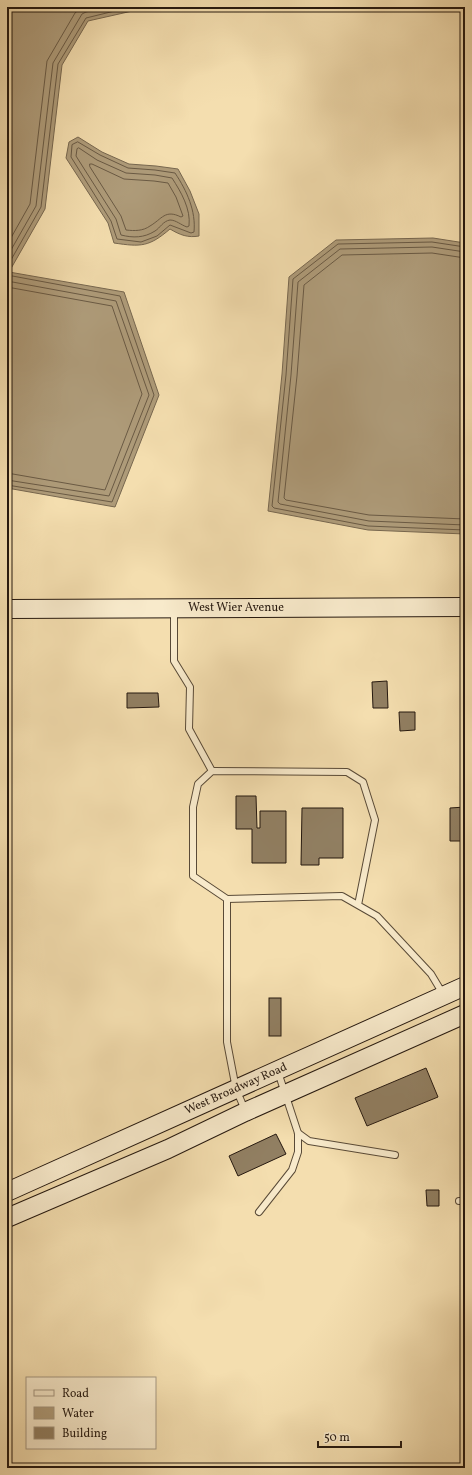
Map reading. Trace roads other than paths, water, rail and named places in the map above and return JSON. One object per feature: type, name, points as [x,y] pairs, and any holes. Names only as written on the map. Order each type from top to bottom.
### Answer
[{"type":"main road","name":"West Wier Avenue","points":[[7,609],[465,607]]},
{"type":"main road","name":"West Broadway Road","points":[[7,1192],[465,986]]},
{"type":"main road","name":"West Broadway Road","points":[[7,1218],[168,1149],[245,1112],[465,1014]]},
{"type":"lane","points":[[174,608],[174,661],[190,687],[189,729],[212,771]]},
{"type":"lane","points":[[358,905],[374,820],[364,782],[346,772],[212,771],[198,784],[193,807],[193,876],[227,899],[342,896],[358,905],[378,916],[431,974],[443,995]]},
{"type":"lane","points":[[227,899],[227,1042],[236,1089],[245,1112]]},
{"type":"lane","points":[[259,1212],[292,1170],[298,1152],[298,1133],[278,1070]]},
{"type":"lane","points":[[298,1133],[309,1142],[396,1155]]},
{"type":"water","points":[[7,7],[150,7],[88,21],[62,65],[45,209],[9,272],[124,292],[159,395],[115,507],[7,488]]},
{"type":"water","points":[[78,137],[102,152],[129,164],[178,169],[190,191],[199,214],[199,236],[184,236],[170,229],[163,235],[144,244],[131,245],[114,243],[108,223],[66,158],[69,142]]},
{"type":"water","points":[[433,238],[465,243],[465,534],[368,530],[268,511],[282,374],[289,277],[336,240]]}]
